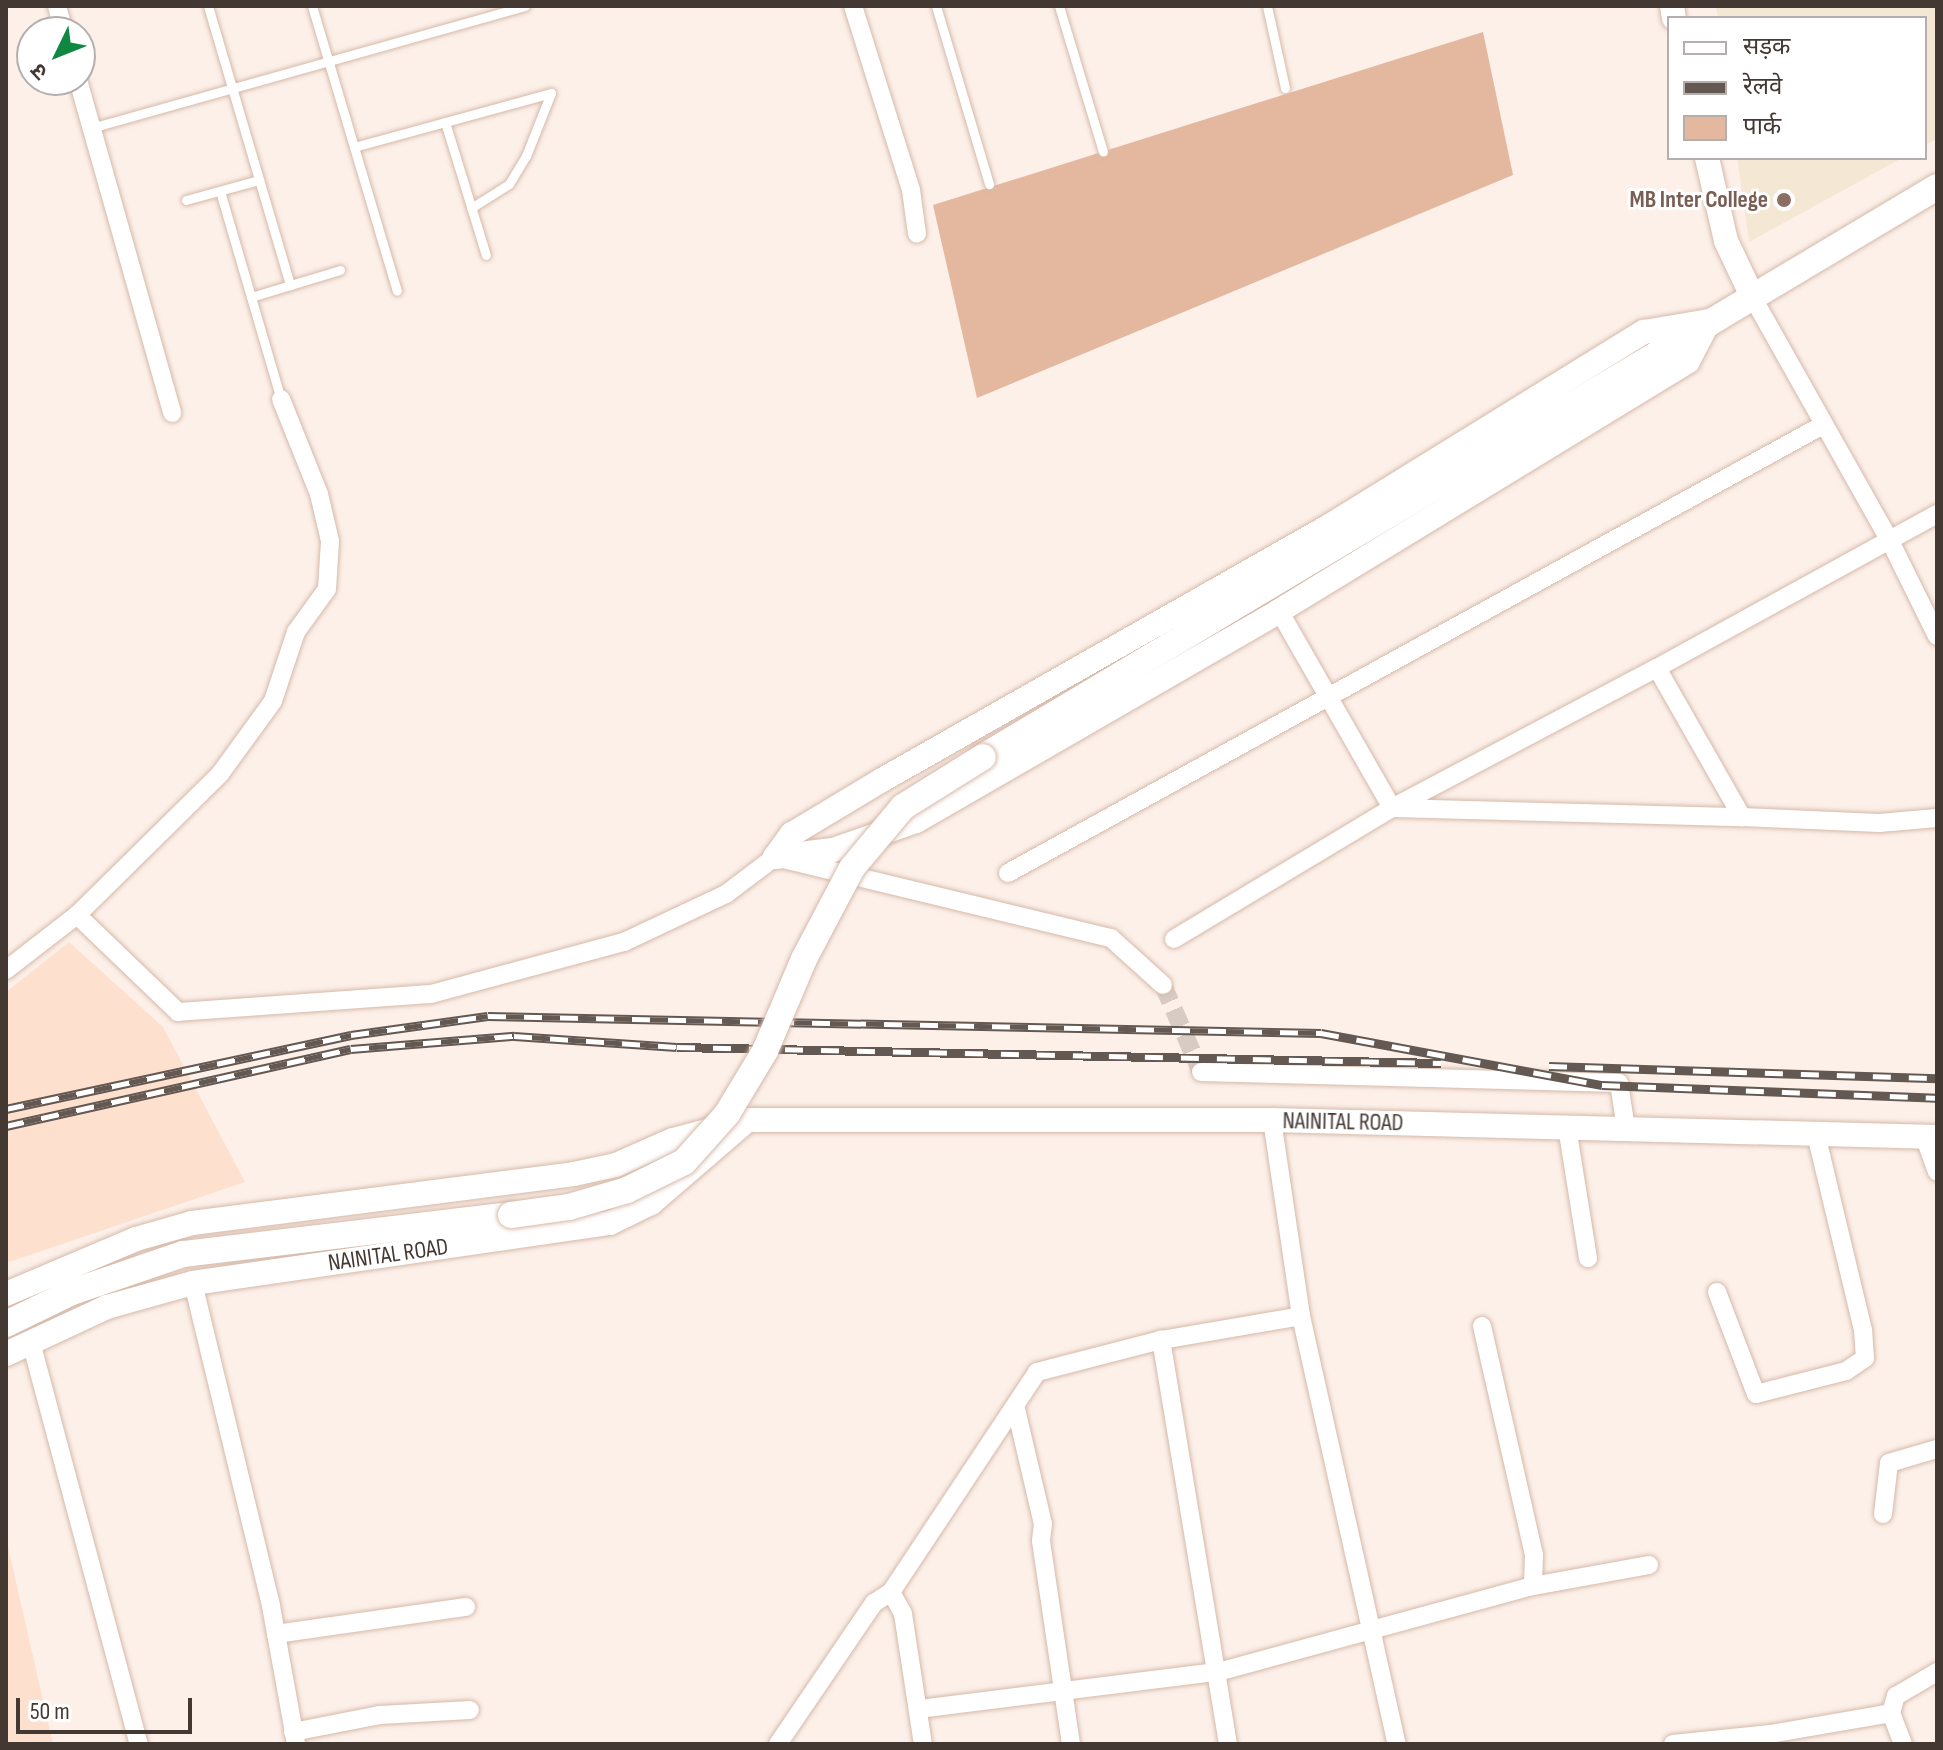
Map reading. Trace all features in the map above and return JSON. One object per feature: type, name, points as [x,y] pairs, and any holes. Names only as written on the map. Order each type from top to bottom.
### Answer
[{"type":"main road","name":"NAINITAL ROAD","points":[[6,1324],[72,1292],[183,1254],[569,1207],[627,1190],[684,1162],[727,1114],[765,1051],[804,959],[852,868],[903,807],[1937,187]]},
{"type":"street","points":[[853,6],[911,190],[917,234]]},
{"type":"street","points":[[82,96],[172,413]]},
{"type":"street","points":[[1707,160],[1726,241],[1753,298],[1890,541],[1937,636]]},
{"type":"street","points":[[77,915],[178,1012],[431,994],[624,942],[726,894],[775,857],[792,834],[1331,525],[1644,332],[1709,321]]},
{"type":"street","points":[[775,857],[833,850],[916,821],[1279,611],[1688,361],[1709,321]]},
{"type":"street","points":[[6,970],[77,915],[220,774],[273,701],[296,632],[327,589],[330,541],[322,506],[281,399]]},
{"type":"street","points":[[1008,873],[1329,693],[1823,425]]},
{"type":"street","points":[[1174,939],[1392,808],[1657,668],[1937,514]]},
{"type":"street","points":[[1279,611],[1329,693],[1392,808]]},
{"type":"street","points":[[1657,668],[1742,817]]},
{"type":"street","points":[[1392,808],[1879,823],[1937,818]]},
{"type":"street","points":[[775,857],[1111,938],[1163,985]]},
{"type":"street","points":[[1201,1072],[1619,1083],[1626,1129]]},
{"type":"street","name":"NAINITAL ROAD","points":[[6,1354],[107,1307],[193,1283],[610,1223],[651,1203],[748,1120]]},
{"type":"street","name":"NAINITAL ROAD","points":[[6,1294],[136,1239],[192,1223],[574,1174],[616,1165],[673,1140],[748,1120],[1272,1120],[1930,1137]]},
{"type":"street","points":[[1272,1120],[1301,1316],[1374,1627],[1397,1744]]},
{"type":"street","points":[[1567,1127],[1588,1258]]},
{"type":"street","points":[[1717,1292],[1756,1394],[1846,1371],[1865,1358],[1863,1330],[1816,1134]]},
{"type":"street","points":[[1930,1137],[1937,1172]]},
{"type":"street","points":[[673,1140],[688,1174]]},
{"type":"street","points":[[193,1283],[276,1634],[294,1738],[380,1715],[470,1710]]},
{"type":"street","points":[[778,1744],[874,1603],[891,1592],[1016,1409],[1024,1387],[1037,1372],[1161,1340],[1301,1316]]},
{"type":"street","points":[[1482,1326],[1534,1555],[1533,1586]]},
{"type":"street","points":[[1161,1340],[1228,1744]]},
{"type":"street","points":[[31,1342],[139,1744]]},
{"type":"street","points":[[1016,1409],[1043,1524],[1041,1541],[1071,1744]]},
{"type":"street","points":[[1883,1514],[1889,1463],[1937,1449]]},
{"type":"street","points":[[919,1709],[1218,1672],[1350,1640],[1374,1627],[1533,1586],[1649,1565]]},
{"type":"street","points":[[891,1592],[903,1614],[923,1744]]},
{"type":"street","points":[[276,1634],[466,1607]]},
{"type":"street","points":[[1903,1744],[1891,1713],[1896,1696],[1937,1672]]},
{"type":"street","points":[[1673,1744],[1771,1739],[1891,1713]]},
{"type":"lane","points":[[208,6],[290,285]]},
{"type":"lane","points":[[312,6],[397,291]]},
{"type":"lane","points":[[91,128],[525,6]]},
{"type":"lane","points":[[936,6],[989,184]]},
{"type":"lane","points":[[1059,6],[1103,152]]},
{"type":"lane","points":[[1267,6],[1285,88]]},
{"type":"lane","points":[[354,147],[551,93],[526,156],[509,184],[471,208]]},
{"type":"lane","points":[[445,122],[486,255]]},
{"type":"lane","points":[[186,200],[259,180]]},
{"type":"lane","points":[[220,191],[281,399]]},
{"type":"lane","points":[[251,297],[340,270]]},
{"type":"shaded area","points":[[1716,6],[1937,6],[1937,139],[1927,144],[1927,16],[1718,16]]},
{"type":"shaded area","name":"MB Inter College","points":[[1737,160],[1898,160],[1749,242]]},
{"type":"shaded area","points":[[69,942],[163,1027],[245,1182],[6,1263],[6,992]]},
{"type":"shaded area","points":[[6,1538],[53,1744],[6,1744]]},
{"type":"green space","points":[[1483,32],[1513,175],[977,398],[933,205]]},
{"type":"tunnel","points":[[1163,985],[1201,1072]]},
{"type":"railway","points":[[6,1109],[351,1035],[488,1016],[1321,1033],[1602,1085],[1937,1098]]},
{"type":"railway","points":[[6,1126],[351,1049],[514,1036],[677,1047],[1441,1063]]},
{"type":"railway","points":[[1549,1066],[1937,1078]]},
{"type":"place","name":"MB Inter College","points":[[1784,200]]}]
